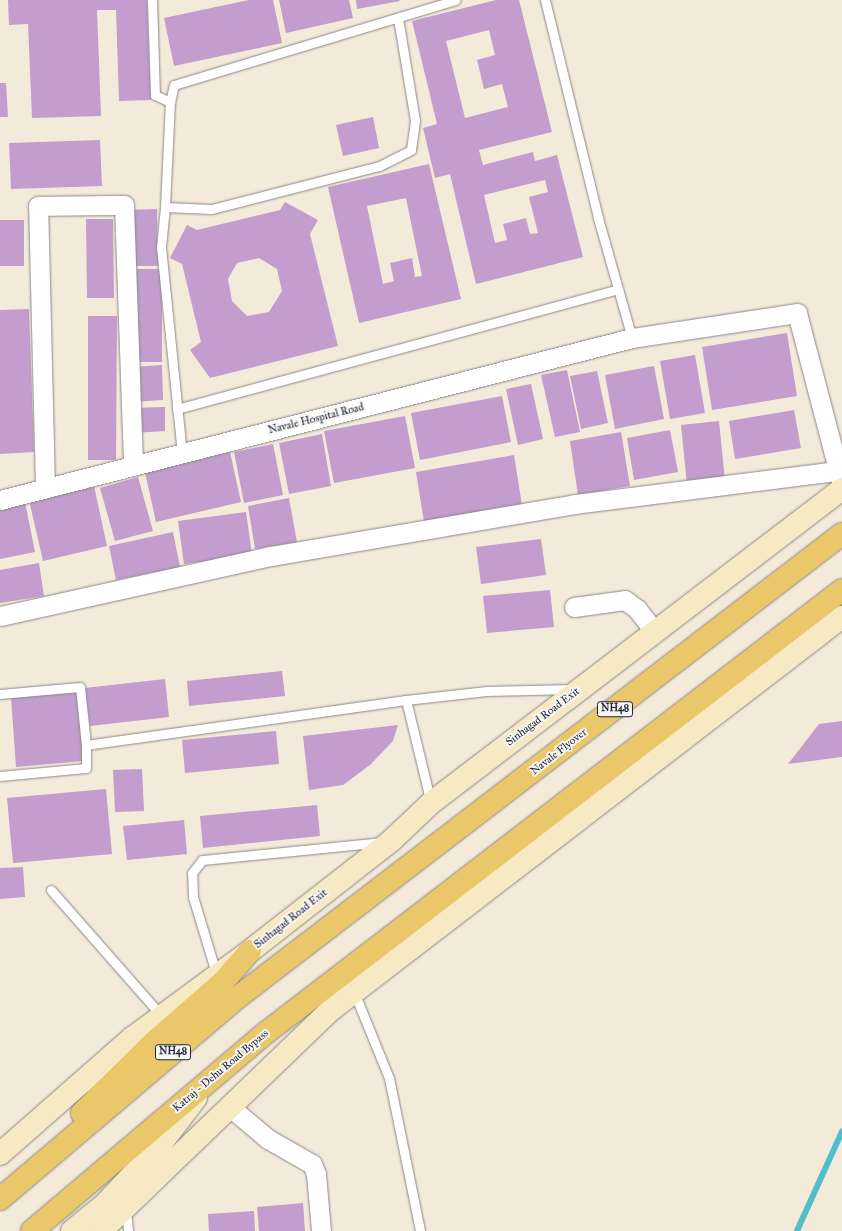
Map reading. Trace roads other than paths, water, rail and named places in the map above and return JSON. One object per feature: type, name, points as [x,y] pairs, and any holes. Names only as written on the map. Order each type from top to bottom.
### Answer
[{"type":"highway","name":"Navale Flyover","points":[[56,1152],[238,997],[352,912],[842,534]]},
{"type":"highway","name":"Katraj - Dehu Road Bypass","points":[[32,1231],[267,1032],[416,920],[842,590]]},
{"type":"highway","points":[[56,1152],[75,1121],[104,1091],[223,982],[250,951]]},
{"type":"highway","name":"NH48","points":[[0,1199],[56,1152]]},
{"type":"street","points":[[45,488],[38,206],[124,205],[133,466]]},
{"type":"street","name":"Navale Hospital Road","points":[[0,500],[632,338],[797,314],[841,481]]},
{"type":"street","points":[[0,616],[287,554],[575,504],[841,481]]},
{"type":"street","name":"Sinhagad Road Exit","points":[[0,1154],[161,1015],[216,973],[250,951],[391,841],[431,803],[655,632],[841,481]]},
{"type":"street","points":[[574,607],[625,600],[637,609],[655,632]]},
{"type":"street","points":[[72,1231],[114,1219],[230,1107],[354,992],[842,617]]},
{"type":"street","points":[[114,1219],[158,1149],[207,1083]]},
{"type":"street","points":[[230,1107],[268,1138],[312,1164],[316,1174],[321,1231]]},
{"type":"lane","points":[[152,0],[155,95],[170,102]]},
{"type":"lane","points":[[182,453],[161,248],[165,207],[170,102],[174,85],[455,0]]},
{"type":"lane","points":[[545,0],[618,289],[632,338]]},
{"type":"lane","points":[[165,207],[211,210],[379,166],[411,150],[415,121],[398,18]]},
{"type":"lane","points":[[177,409],[618,289]]},
{"type":"lane","points":[[0,694],[80,687],[86,745],[86,768],[0,776]]},
{"type":"lane","points":[[86,745],[406,700],[486,691],[579,689]]},
{"type":"lane","points":[[406,700],[431,803]]},
{"type":"lane","points":[[216,973],[193,897],[192,873],[202,860],[391,841]]},
{"type":"lane","points":[[52,890],[161,1015]]},
{"type":"lane","points":[[354,992],[389,1078],[420,1231]]},
{"type":"waterway","points":[[797,1231],[842,1132]]}]
